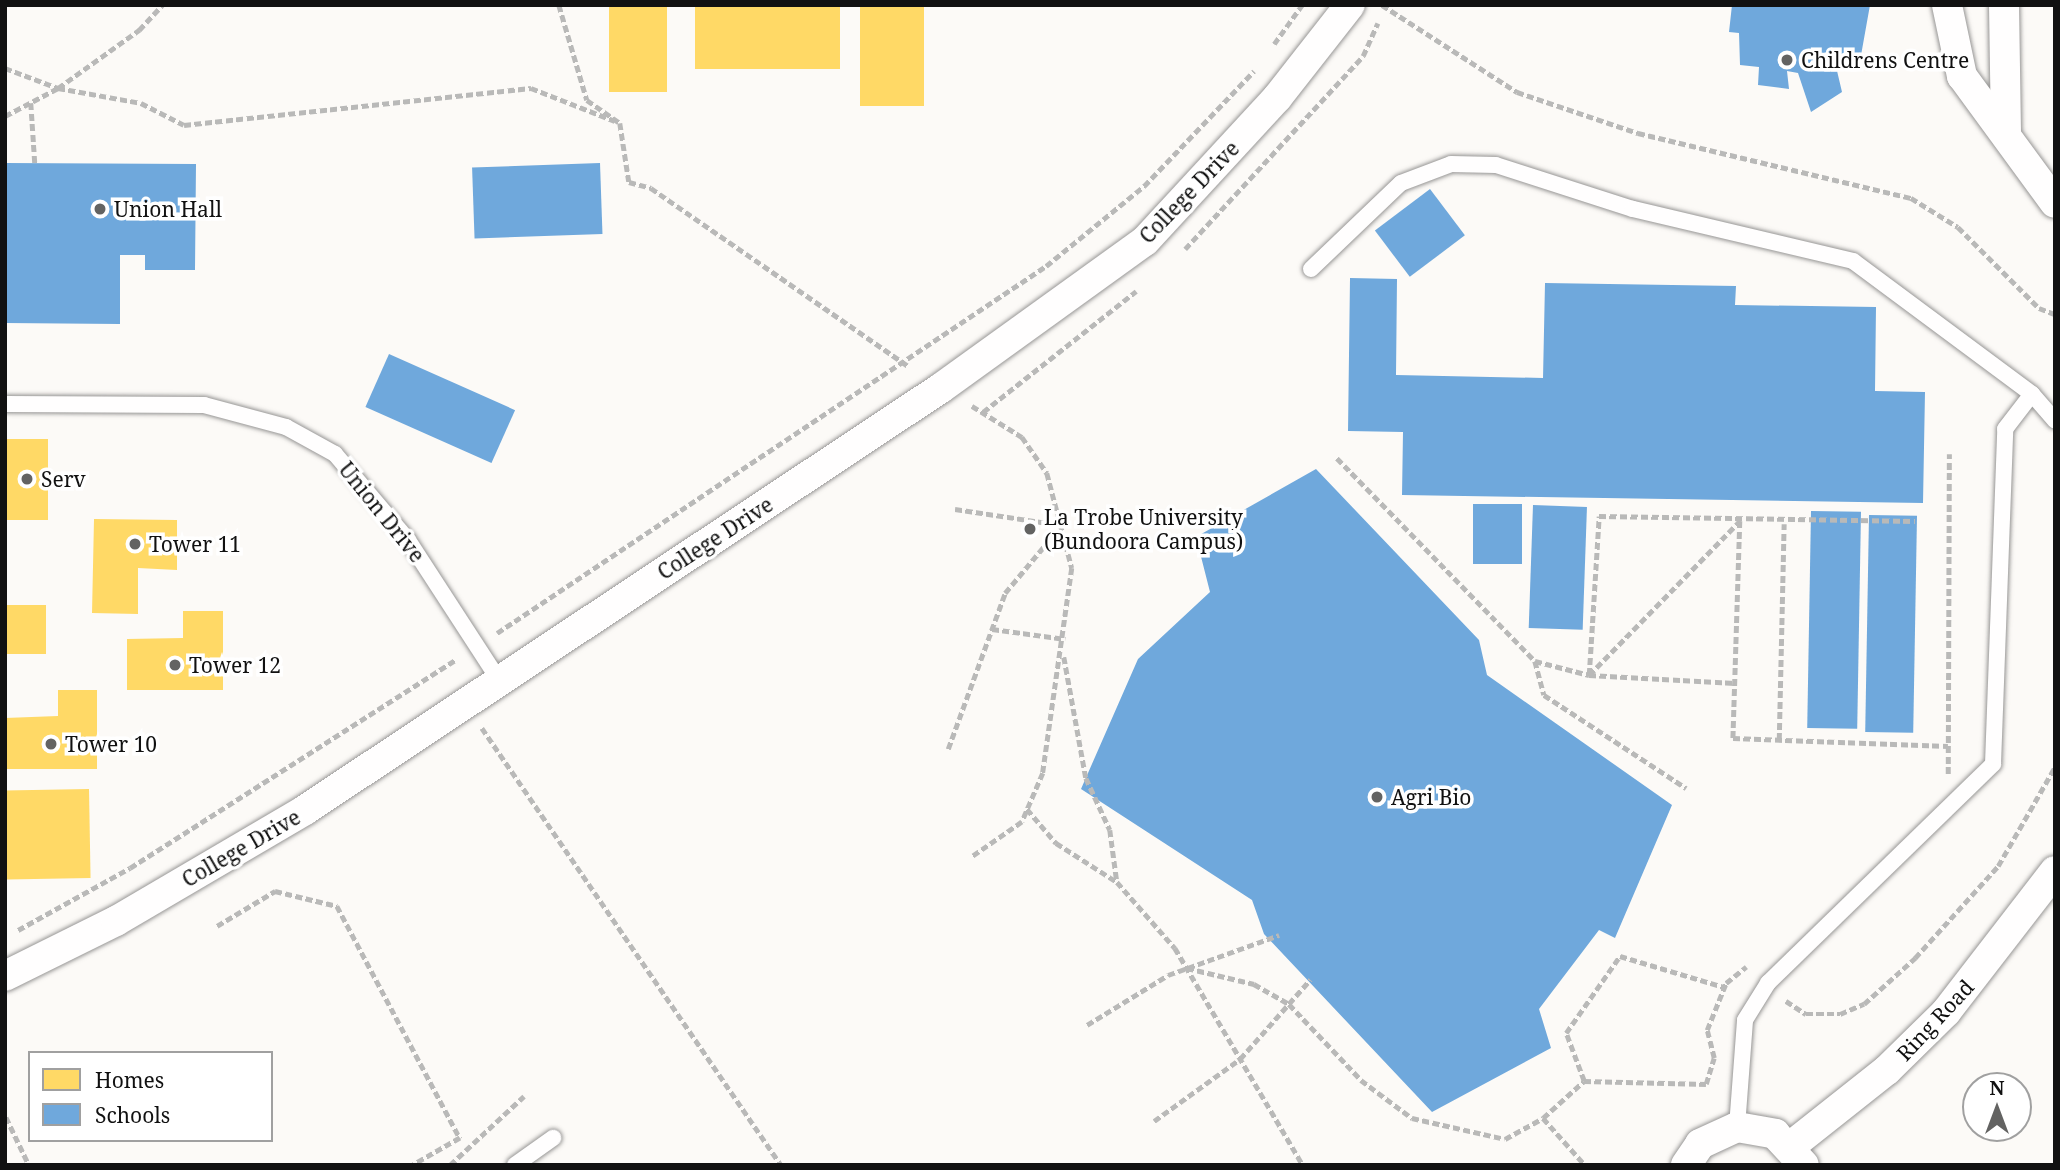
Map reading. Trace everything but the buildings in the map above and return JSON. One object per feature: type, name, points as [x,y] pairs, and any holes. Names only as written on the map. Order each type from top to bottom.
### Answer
[{"type":"street","name":"College Drive","points":[[5,976],[116,921],[305,810],[941,388],[1145,241],[1277,98],[1350,5]]},
{"type":"street","points":[[1947,5],[1962,76],[2055,204]]},
{"type":"street","points":[[2004,5],[2006,133]]},
{"type":"street","name":"Ring Road","points":[[1798,1155],[1946,1012],[2055,871]]},
{"type":"street","points":[[1686,1165],[1700,1144],[1737,1127],[1766,1131],[1798,1155]]},
{"type":"lane","points":[[1311,269],[1401,183],[1451,164],[1496,165],[1633,209],[1853,261],[2032,394],[2055,420]]},
{"type":"lane","points":[[1737,1127],[1745,1020],[1768,983],[1993,764],[2004,441],[2012,417],[2032,394]]},
{"type":"lane","name":"Union Drive","points":[[5,404],[204,405],[286,427],[335,454],[372,494],[479,645],[499,680]]},
{"type":"lane","points":[[515,1165],[553,1138]]},
{"type":"path","points":[[5,116],[58,89],[139,30],[162,5]]},
{"type":"path","points":[[559,5],[587,100],[620,122],[629,182],[652,188],[941,388],[1022,437],[1047,473],[1072,568],[1065,639],[1043,773],[1022,822],[973,856]]},
{"type":"path","points":[[1267,54],[1303,5]]},
{"type":"path","points":[[1382,5],[1517,92],[1638,133],[1911,198],[1958,226],[2039,308],[2055,314]]},
{"type":"path","points":[[6,937],[130,868],[479,645],[907,365],[1046,266],[1144,186],[1260,64]]},
{"type":"path","points":[[5,68],[58,89],[141,103],[184,125],[531,89],[620,122]]},
{"type":"path","points":[[31,103],[35,163]]},
{"type":"path","points":[[1941,787],[1948,779],[1949,454]]},
{"type":"path","points":[[1337,458],[1535,661],[1544,695],[1686,788]]},
{"type":"path","points":[[955,509],[1062,525]]},
{"type":"path","points":[[1589,675],[1599,516],[1784,524],[1915,521]]},
{"type":"path","points":[[1740,521],[1733,738],[1948,746]]},
{"type":"path","points":[[1589,675],[1740,521]]},
{"type":"path","points":[[1779,740],[1784,524]]},
{"type":"path","points":[[948,748],[1005,593],[1062,525]]},
{"type":"path","points":[[992,629],[1065,639]]},
{"type":"path","points":[[1063,653],[1086,778],[1110,830],[1117,882]]},
{"type":"path","points":[[1535,661],[1589,675],[1735,683]]},
{"type":"path","points":[[466,704],[781,1165]]},
{"type":"path","points":[[1783,1000],[1806,1014],[1840,1014],[1864,1004],[1915,958],[1998,866],[2055,766]]},
{"type":"path","points":[[1027,809],[1056,843],[1117,882],[1186,968],[1303,1165]]},
{"type":"path","points":[[217,926],[275,891],[337,906],[460,1138],[413,1165]]},
{"type":"path","points":[[1087,1025],[1150,984],[1186,968],[1279,935]]},
{"type":"path","points":[[1584,1081],[1566,1033],[1620,956],[1724,986]]},
{"type":"path","points":[[1186,968],[1254,984],[1289,1004],[1361,1080],[1412,1118],[1505,1139],[1543,1118],[1584,1081],[1706,1084]]},
{"type":"path","points":[[1154,1121],[1240,1059],[1310,980]]},
{"type":"path","points":[[450,1165],[524,1096]]},
{"type":"path","points":[[6,1117],[29,1165]]},
{"type":"path","points":[[1543,1118],[1585,1165]]},
{"type":"place","name":"Childrens Centre","points":[[1787,60]]},
{"type":"place","name":"Union Hall","points":[[100,209]]},
{"type":"place","name":"Serv","points":[[27,479]]},
{"type":"place","name":"La Trobe University (Bundoora Campus)","points":[[1030,529]]},
{"type":"place","name":"Tower 11","points":[[135,544]]},
{"type":"place","name":"Tower 12","points":[[175,665]]},
{"type":"place","name":"Tower 10","points":[[51,744]]},
{"type":"place","name":"Agri Bio","points":[[1377,797]]}]
